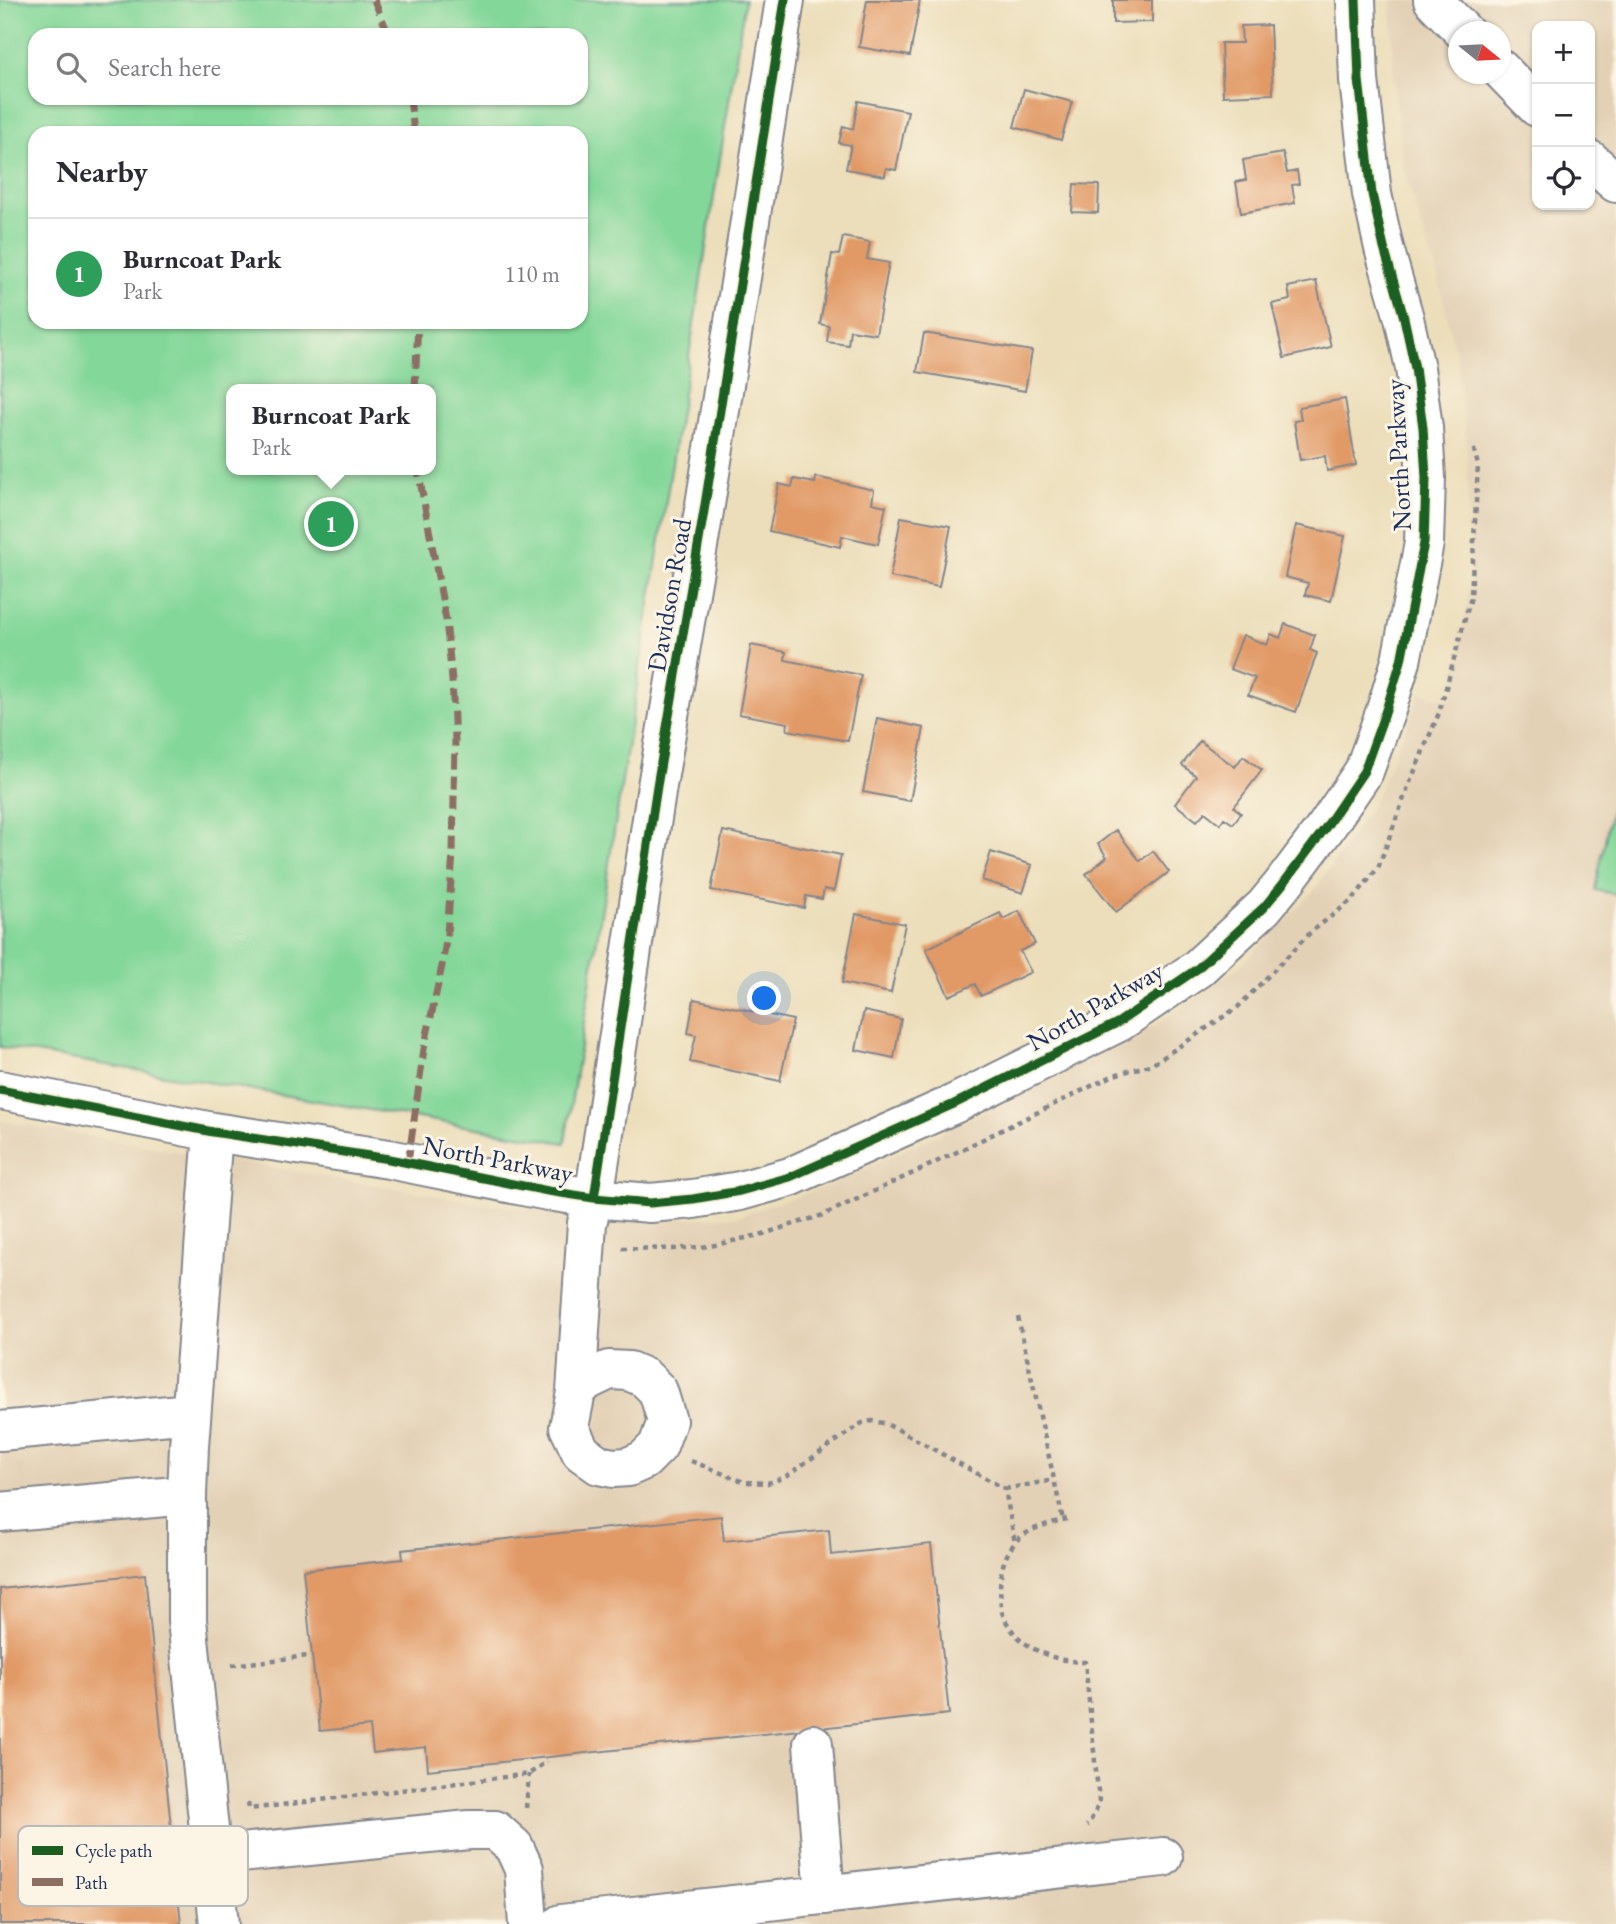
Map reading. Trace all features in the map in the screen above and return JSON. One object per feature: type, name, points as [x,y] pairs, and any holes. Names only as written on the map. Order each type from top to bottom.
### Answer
[{"type":"street","name":"Davidson Road","points":[[576,1392],[587,1223],[594,1198],[657,786],[705,511],[785,0]]},
{"type":"street","name":"North Parkway","points":[[0,1090],[213,1132],[389,1159],[548,1191],[650,1203],[693,1199],[740,1191],[790,1177],[954,1104],[1119,1022],[1197,969],[1264,907],[1326,828],[1364,771],[1401,661],[1424,543],[1426,478],[1423,428],[1415,368],[1372,194],[1359,80],[1356,0]]},
{"type":"street","points":[[1433,0],[1453,21]]},
{"type":"street","points":[[1511,80],[1532,102]]},
{"type":"street","points":[[1595,164],[1616,183]]},
{"type":"street","points":[[208,1826],[187,1620],[187,1495],[213,1132]]},
{"type":"street","points":[[609,1370],[629,1371],[645,1378],[658,1391],[667,1421],[658,1446],[644,1460],[628,1467],[599,1465],[582,1452],[569,1427],[576,1392],[586,1381],[609,1370]]},
{"type":"street","points":[[0,1432],[191,1413]]},
{"type":"street","points":[[0,1512],[187,1495]]},
{"type":"street","points":[[813,1744],[825,1895]]},
{"type":"street","points":[[248,1852],[469,1830],[495,1830],[514,1847],[524,1869],[528,1924]]},
{"type":"street","points":[[561,1924],[747,1914],[825,1895],[1163,1857]]},
{"type":"street","points":[[217,1906],[219,1924]]},
{"type":"path","points":[[1018,1318],[1065,1519],[1042,1526],[1015,1543],[1002,1566],[1001,1608],[1007,1624],[1023,1641],[1042,1654],[1068,1662],[1085,1662],[1099,1801],[1095,1813],[1062,1868]]},
{"type":"path","points":[[658,1446],[744,1482],[768,1483],[785,1477],[862,1423],[872,1421],[897,1429],[1005,1489],[1054,1480]]},
{"type":"path","points":[[1005,1489],[1015,1543]]},
{"type":"path","points":[[231,1656],[234,1678]]},
{"type":"path","points":[[232,1665],[308,1657]]},
{"type":"path","points":[[247,1796],[249,1809],[529,1774],[547,1761]]},
{"type":"shaded area","points":[[1391,0],[1616,0],[1616,1924],[0,1924],[0,1121],[485,1204],[638,1219],[735,1217],[833,1184],[1001,1104],[1157,1024],[1240,966],[1314,891],[1373,804],[1421,693],[1452,700],[1470,581],[1467,446],[1456,355],[1438,277],[1404,172],[1394,85]]},
{"type":"green space","points":[[0,0],[745,0],[565,1143],[0,1047]]},
{"type":"green space","points":[[1616,786],[1616,894],[1595,890]]},
{"type":"building","points":[[867,0],[920,0],[910,56],[859,47]]},
{"type":"building","points":[[1113,0],[1152,0],[1152,22],[1113,23]]},
{"type":"building","points":[[1270,25],[1273,94],[1223,96],[1221,43],[1242,43],[1241,26]]},
{"type":"building","points":[[1024,89],[1072,102],[1061,140],[1014,127]]},
{"type":"building","points":[[858,101],[908,111],[896,170],[886,168],[885,176],[846,169],[851,145],[839,143],[843,126],[853,129]]},
{"type":"building","points":[[1283,153],[1287,173],[1297,171],[1299,184],[1292,185],[1295,203],[1241,213],[1236,182],[1246,180],[1243,160]]},
{"type":"building","points":[[1074,184],[1099,185],[1098,213],[1072,212]]},
{"type":"building","points":[[843,237],[870,242],[867,259],[889,263],[876,334],[850,330],[848,345],[827,342],[829,326],[820,324],[832,254],[839,255]]},
{"type":"building","points":[[1316,281],[1331,347],[1284,358],[1272,304],[1290,300],[1288,287]]},
{"type":"building","points":[[924,333],[1032,351],[1025,391],[917,372]]},
{"type":"building","points":[[1345,399],[1356,465],[1327,471],[1325,456],[1300,460],[1294,421],[1301,420],[1299,407]]},
{"type":"building","points":[[816,477],[874,490],[872,503],[886,506],[878,544],[842,536],[840,547],[769,531],[779,484],[792,487],[794,479],[815,483]]},
{"type":"building","points":[[901,517],[951,526],[939,587],[890,577]]},
{"type":"building","points":[[1296,525],[1345,536],[1331,601],[1305,595],[1308,583],[1285,577]]},
{"type":"building","points":[[1285,624],[1315,635],[1310,650],[1317,653],[1296,712],[1248,695],[1255,678],[1230,669],[1243,635],[1267,645],[1271,634],[1280,638]]},
{"type":"building","points":[[751,645],[786,652],[785,660],[861,675],[848,741],[787,730],[788,723],[739,714]]},
{"type":"building","points":[[877,718],[924,728],[910,801],[863,792]]},
{"type":"building","points":[[1200,741],[1235,767],[1243,756],[1262,770],[1234,807],[1241,813],[1233,824],[1224,818],[1220,824],[1205,812],[1197,821],[1175,804],[1196,776],[1182,765]]},
{"type":"building","points":[[1116,830],[1140,861],[1153,851],[1169,872],[1116,912],[1086,874],[1107,857],[1098,844]]},
{"type":"building","points":[[723,831],[841,855],[834,891],[824,889],[822,899],[806,896],[804,908],[711,890]]},
{"type":"building","points":[[991,852],[1032,865],[1023,893],[982,880]]},
{"type":"building","points":[[1019,911],[1035,944],[1020,951],[1031,972],[981,996],[975,984],[949,996],[926,949],[1000,913],[1003,919]]},
{"type":"building","points":[[856,914],[905,924],[891,993],[842,983]]},
{"type":"building","points":[[694,999],[793,1020],[780,1081],[690,1062],[696,1035],[688,1033]]},
{"type":"building","points":[[864,1011],[901,1019],[894,1058],[856,1050]]},
{"type":"building","points":[[721,1516],[724,1541],[829,1530],[831,1555],[931,1544],[949,1714],[428,1770],[426,1747],[373,1753],[370,1726],[320,1731],[303,1570],[403,1559],[402,1550]]},
{"type":"building","points":[[145,1574],[171,1826],[18,1826],[18,1906],[179,1906],[181,1924],[0,1924],[0,1589]]},
{"type":"marked path","points":[[374,0],[386,28]]},
{"type":"marked path","points":[[411,105],[413,126]]},
{"type":"marked path","points":[[415,384],[418,329]]},
{"type":"marked path","points":[[408,1163],[424,1049],[447,934],[453,854],[455,740],[446,620],[419,475]]},
{"type":"cycle path","points":[[594,1198],[657,786],[704,511],[785,0]]},
{"type":"cycle path","points":[[0,1090],[213,1132],[389,1159],[548,1191],[650,1203],[693,1199],[740,1191],[790,1177],[954,1104],[1119,1022],[1197,969],[1264,907],[1326,827],[1364,771],[1401,661],[1424,543],[1426,478],[1423,428],[1415,368],[1372,194],[1359,80],[1356,0]]},
{"type":"place","name":"Burncoat Park","points":[[331,524]]}]
